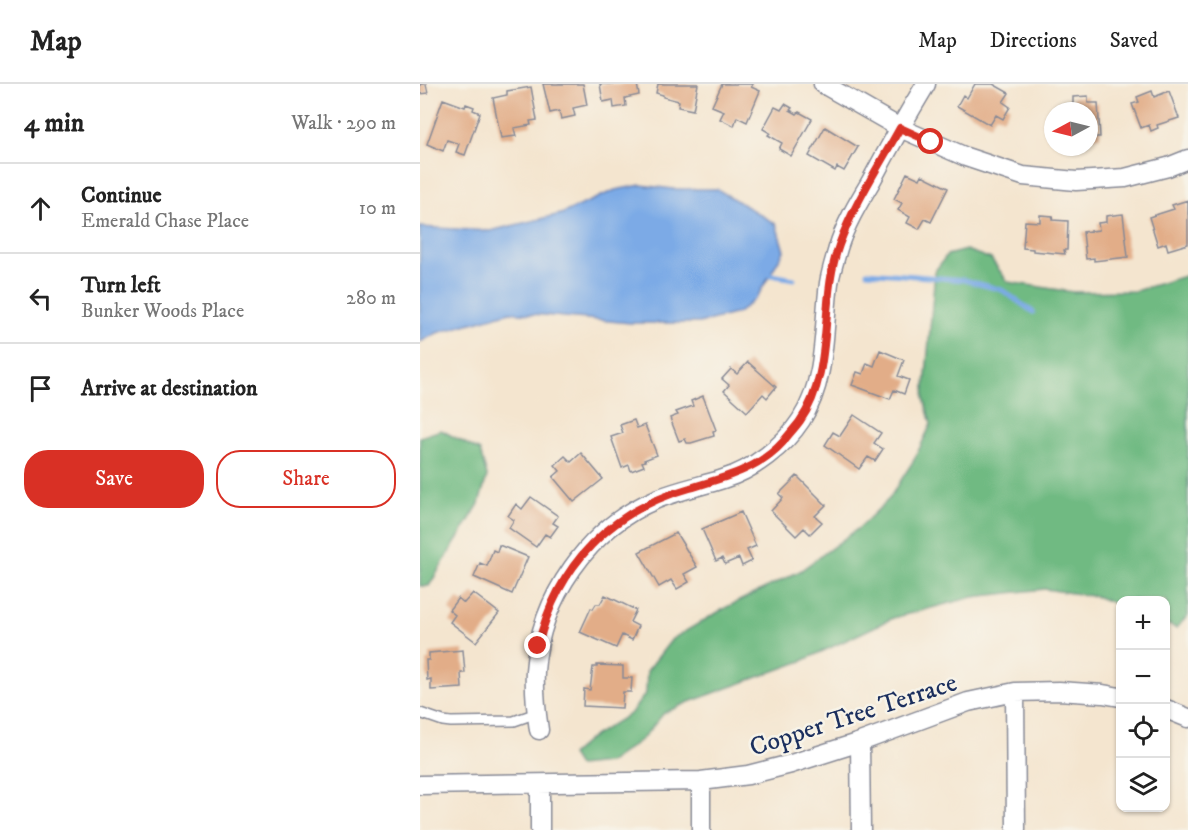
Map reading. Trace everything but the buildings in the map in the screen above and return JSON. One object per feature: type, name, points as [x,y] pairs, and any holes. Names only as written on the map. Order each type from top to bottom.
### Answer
[{"type":"street","points":[[823,84],[900,128],[966,157],[1023,176],[1076,181],[1125,178],[1188,159]]},
{"type":"street","points":[[538,722],[535,670],[541,634],[559,588],[581,556],[605,532],[633,511],[657,499],[725,479],[754,465],[780,445],[801,420],[815,390],[823,356],[829,280],[839,245],[856,207],[926,84]]},
{"type":"street","name":"Copper Tree Terrace","points":[[420,785],[701,781],[748,775],[860,742],[968,702],[1015,692],[1059,691],[1103,693],[1116,696]]},
{"type":"street","points":[[1015,692],[1016,830]]},
{"type":"street","points":[[1170,711],[1188,718]]},
{"type":"street","points":[[860,742],[861,830]]},
{"type":"street","points":[[701,781],[701,830]]},
{"type":"street","points":[[540,784],[540,830]]},
{"type":"lane","points":[[420,713],[451,722],[538,722]]},
{"type":"green space","points":[[966,250],[991,259],[1008,282],[1073,292],[1135,291],[1188,275],[1188,616],[1176,628],[1170,626],[1170,596],[1116,596],[1116,604],[1098,597],[1045,589],[973,597],[893,618],[802,661],[689,702],[664,713],[642,739],[608,763],[578,766],[571,755],[589,739],[631,713],[646,693],[647,671],[672,639],[725,608],[800,571],[860,527],[889,499],[914,460],[931,424],[924,398],[935,271],[947,255]]},
{"type":"green space","points":[[441,430],[480,451],[487,476],[479,504],[429,586],[420,586],[420,437]]},
{"type":"water","points":[[641,185],[673,189],[717,189],[776,224],[784,251],[757,297],[738,313],[699,323],[631,323],[510,312],[437,333],[420,342],[420,227],[490,231],[561,214],[615,190]]},
{"type":"waterway","points":[[867,272],[964,280],[1002,290],[1033,312]]},
{"type":"waterway","points":[[766,274],[794,279]]},
{"type":"route","points":[[538,646],[545,620],[559,588],[581,556],[605,532],[633,511],[657,499],[725,479],[754,465],[780,445],[801,420],[815,390],[823,356],[829,280],[839,245],[856,207],[900,128],[931,142]]}]
